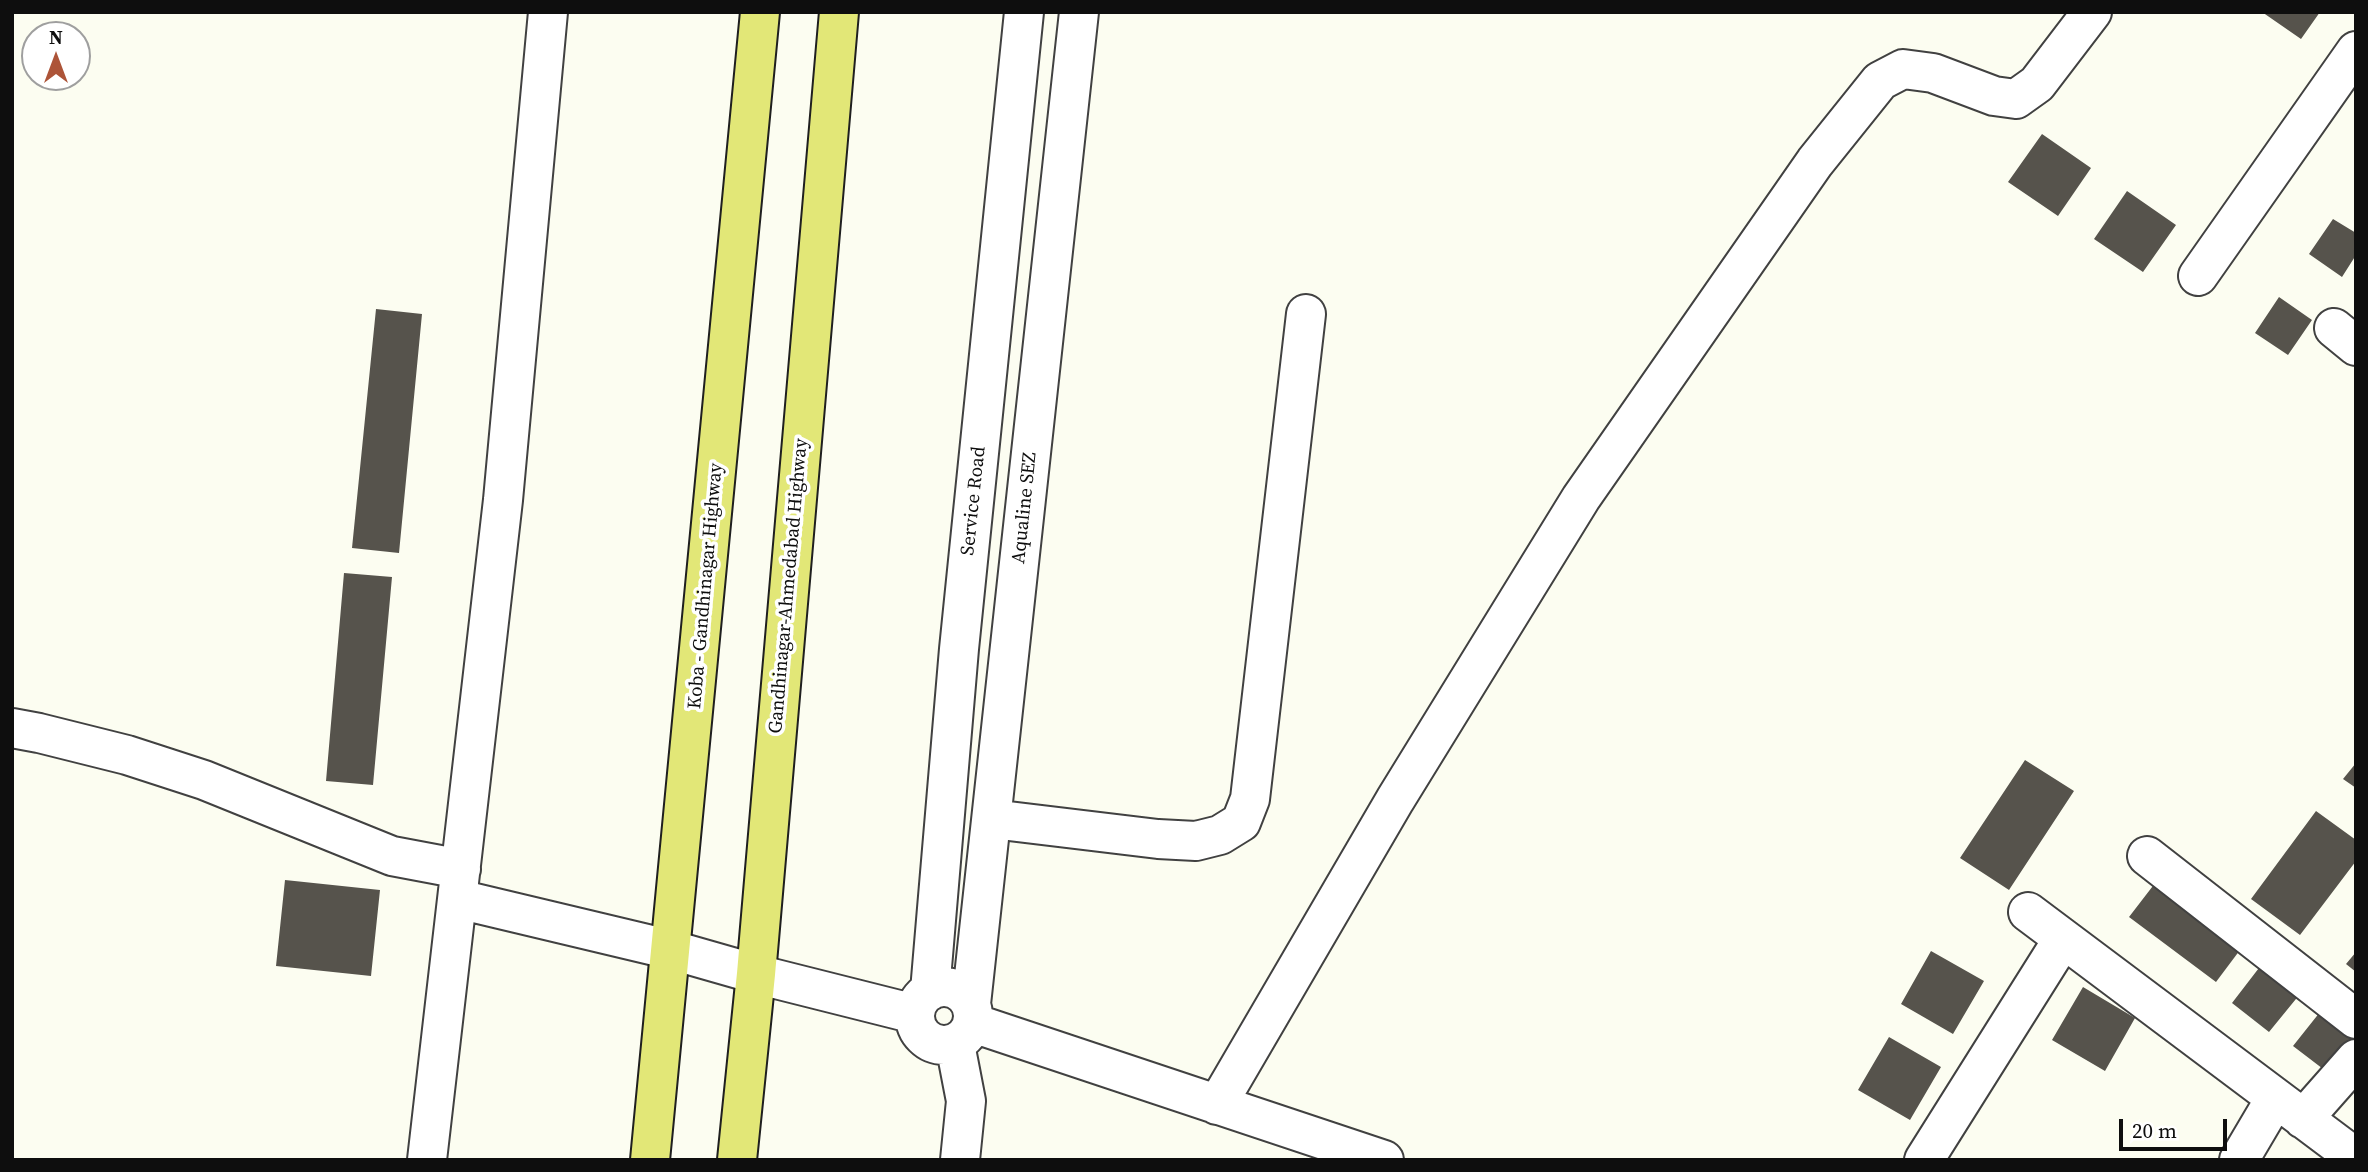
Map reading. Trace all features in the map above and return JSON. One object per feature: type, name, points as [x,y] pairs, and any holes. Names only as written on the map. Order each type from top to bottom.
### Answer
[{"type":"main road","name":"Koba - Gandhinagar Highway","points":[[650,1160],[760,12]]},
{"type":"main road","name":"Gandhinagar-Ahmedabad Highway","points":[[737,1160],[756,974],[839,12]]},
{"type":"street","points":[[428,1160],[503,500],[548,12]]},
{"type":"street","name":"Service Road","points":[[923,1002],[1024,12]]},
{"type":"street","name":"Aqualine SEZ","points":[[960,1160],[966,1101],[966,1024],[992,819],[1079,12]]},
{"type":"street","points":[[1217,1105],[1395,800],[1581,498],[1815,162],[1880,81],[1903,69],[1933,74],[1994,96],[2016,99],[2037,84],[2092,12]]},
{"type":"street","points":[[2198,276],[2356,51]]},
{"type":"street","points":[[992,819],[1196,841],[1220,835],[1241,822],[1250,799],[1306,314]]},
{"type":"street","points":[[12,728],[127,755],[204,780],[459,884],[672,950],[756,974],[923,1002]]},
{"type":"street","points":[[2147,856],[2356,1019]]},
{"type":"street","points":[[2028,912],[2356,1158]]},
{"type":"street","points":[[1924,1160],[2063,939]]},
{"type":"street","points":[[939,987],[958,990],[966,1024],[935,1044],[927,1039],[916,1024],[923,1002],[939,987]]},
{"type":"street","points":[[966,1024],[1384,1160]]},
{"type":"street","points":[[2239,1160],[2289,1109],[2356,1059]]},
{"type":"building","points":[[2262,12],[2320,12],[2301,39]]},
{"type":"building","points":[[2042,134],[2091,168],[2058,216],[2008,182]]},
{"type":"building","points":[[2127,191],[2176,225],[2143,272],[2094,239]]},
{"type":"building","points":[[2333,219],[2356,233],[2356,255],[2342,277],[2309,254]]},
{"type":"building","points":[[2279,297],[2312,320],[2288,355],[2255,333]]},
{"type":"building","points":[[376,309],[422,314],[399,553],[352,548]]},
{"type":"building","points":[[344,573],[392,577],[373,785],[326,781]]},
{"type":"building","points":[[2025,760],[2074,791],[2009,890],[1960,858]]},
{"type":"building","points":[[2356,763],[2356,788],[2343,779]]},
{"type":"building","points":[[2316,811],[2356,840],[2356,861],[2300,935],[2251,899]]},
{"type":"building","points":[[2159,878],[2246,942],[2216,982],[2129,917]]},
{"type":"building","points":[[285,880],[380,890],[371,976],[276,966]]},
{"type":"building","points":[[1931,951],[1984,981],[1953,1034],[1901,1004]]},
{"type":"building","points":[[2356,952],[2356,972],[2346,964]]},
{"type":"building","points":[[2262,964],[2300,994],[2269,1032],[2232,1003]]},
{"type":"building","points":[[2083,987],[2135,1018],[2105,1071],[2052,1040]]},
{"type":"building","points":[[2324,1007],[2356,1033],[2356,1043],[2331,1075],[2293,1046]]},
{"type":"building","points":[[1889,1037],[1941,1067],[1910,1120],[1858,1090]]}]
